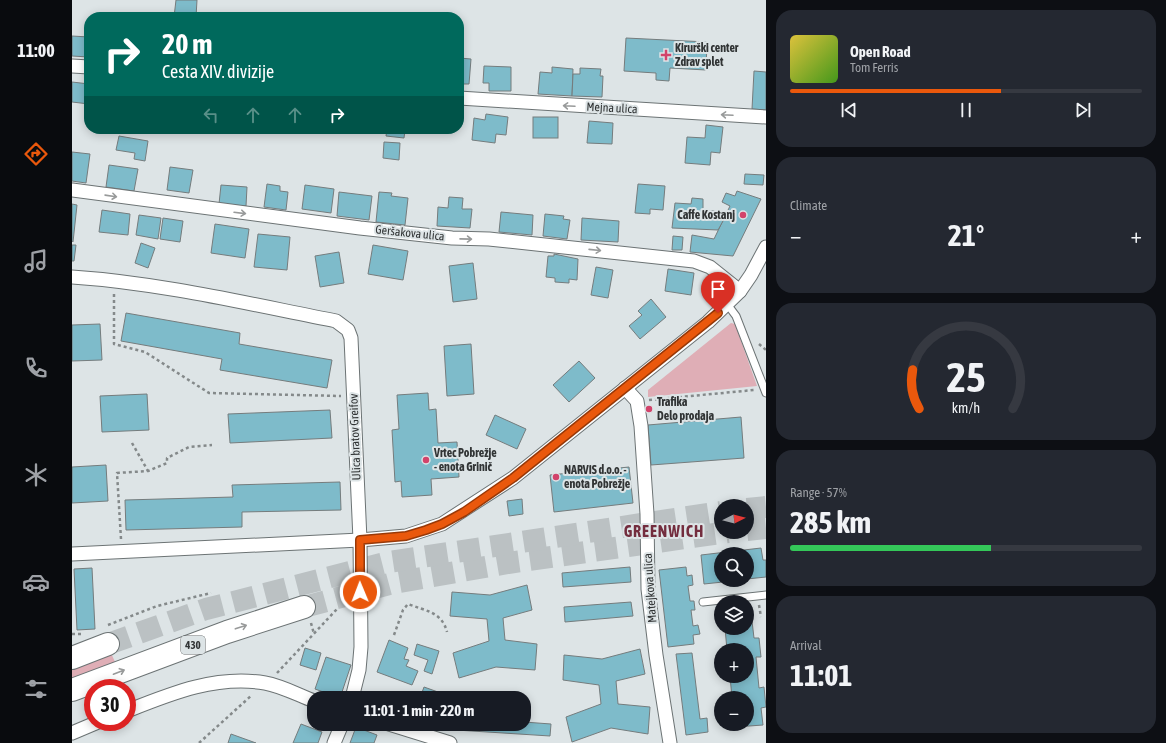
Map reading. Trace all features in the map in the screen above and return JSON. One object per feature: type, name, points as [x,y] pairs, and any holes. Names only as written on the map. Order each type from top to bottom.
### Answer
[{"type":"highway","name":"430","points":[[72,690],[227,632],[304,607]]},
{"type":"highway","points":[[72,658],[105,636]]},
{"type":"street","points":[[72,66],[84,67]]},
{"type":"street","name":"Mejna ulica","points":[[464,98],[766,118]]},
{"type":"street","name":"Geršakova ulica","points":[[72,190],[360,228],[452,238],[496,240],[694,261],[710,267],[740,291]]},
{"type":"street","points":[[72,554],[360,540],[406,536],[442,524],[513,478],[708,322],[740,291],[751,275],[766,247]]},
{"type":"street","name":"Ulica bratov Greifov","points":[[72,277],[114,280],[229,300],[336,321],[348,330],[351,338],[360,540],[361,659],[354,691]]},
{"type":"street","name":"Matejkova ulica","points":[[625,388],[637,401],[640,418],[648,514],[648,589],[656,655],[670,743]]},
{"type":"street","points":[[136,708],[201,684],[218,681],[241,681],[267,684],[307,698]]},
{"type":"street","points":[[72,733],[84,728]]},
{"type":"street","points":[[334,743],[339,731]]},
{"type":"street","points":[[411,731],[450,743]]},
{"type":"lane","points":[[727,304],[736,316],[765,391]]},
{"type":"lane","points":[[703,602],[766,595]]},
{"type":"path","points":[[114,280],[114,344],[145,352],[209,393],[354,397]]},
{"type":"path","points":[[645,400],[765,391]]},
{"type":"path","points":[[132,443],[148,471]]},
{"type":"path","points":[[122,552],[117,473],[148,471],[167,463],[167,458],[189,447],[212,445]]},
{"type":"path","points":[[105,636],[157,606],[211,593]]},
{"type":"path","points":[[394,635],[403,610],[408,604],[440,617],[444,622],[447,632]]},
{"type":"path","points":[[314,634],[337,609]]},
{"type":"path","points":[[72,634],[87,633]]},
{"type":"shaded area","points":[[731,323],[735,324],[757,386],[648,397],[648,390]]},
{"type":"shaded area","points":[[110,651],[116,664],[72,679],[72,666]]},
{"type":"building","points":[[176,0],[197,0],[196,12],[175,12]]},
{"type":"building","points":[[72,36],[84,37],[84,57],[72,56]]},
{"type":"building","name":"Kirurški center Zdrav splet","points":[[626,38],[707,42],[706,70],[670,68],[669,81],[656,80],[656,73],[624,71]]},
{"type":"building","points":[[464,58],[471,59],[469,84],[464,84]]},
{"type":"building","points":[[484,66],[511,67],[511,91],[489,91],[489,83],[483,83]]},
{"type":"building","points":[[552,67],[573,69],[572,96],[538,94],[540,72],[552,73]]},
{"type":"building","points":[[580,68],[601,69],[600,76],[603,76],[602,97],[572,96],[573,74],[580,74]]},
{"type":"building","points":[[754,71],[766,72],[766,110],[752,109]]},
{"type":"building","points":[[72,82],[84,83],[84,103],[72,102]]},
{"type":"building","points":[[486,114],[508,117],[506,135],[496,134],[495,143],[472,140],[474,118],[485,120]]},
{"type":"building","points":[[533,117],[558,117],[558,138],[533,138]]},
{"type":"building","points":[[589,121],[613,123],[612,144],[587,143]]},
{"type":"building","points":[[706,125],[723,127],[720,153],[711,152],[710,165],[685,163],[687,137],[705,138]]},
{"type":"building","points":[[386,134],[404,134],[404,138],[386,136]]},
{"type":"building","points":[[119,136],[148,141],[145,161],[134,159],[135,153],[116,150]]},
{"type":"building","points":[[384,142],[400,143],[399,160],[383,158]]},
{"type":"building","points":[[72,152],[90,154],[86,183],[72,181]]},
{"type":"building","points":[[109,165],[138,169],[134,191],[106,187]]},
{"type":"building","points":[[170,167],[193,170],[189,193],[167,190]]},
{"type":"building","points":[[745,174],[764,175],[763,185],[744,184]]},
{"type":"building","points":[[267,184],[280,186],[280,191],[288,192],[286,210],[264,207]]},
{"type":"building","points":[[638,184],[665,186],[663,210],[650,209],[650,214],[635,213]]},
{"type":"building","points":[[221,185],[247,187],[246,206],[219,204]]},
{"type":"building","points":[[305,185],[334,189],[331,213],[302,209]]},
{"type":"building","points":[[737,191],[761,199],[733,256],[690,252],[692,235],[714,239],[730,206],[722,202],[726,193],[735,196]]},
{"type":"building","points":[[339,192],[372,196],[369,220],[337,216]]},
{"type":"building","points":[[379,192],[392,193],[391,196],[408,198],[405,225],[376,222]]},
{"type":"building","points":[[449,197],[463,198],[462,209],[472,209],[470,228],[437,226],[438,207],[448,208]]},
{"type":"building","points":[[692,198],[703,199],[703,210],[728,212],[718,230],[672,228],[675,203],[691,204]]},
{"type":"building","points":[[72,204],[77,205],[73,242],[72,241]]},
{"type":"building","points":[[102,210],[130,214],[128,235],[99,232]]},
{"type":"building","points":[[501,212],[533,215],[532,235],[499,232]]},
{"type":"building","points":[[545,214],[564,216],[563,219],[570,220],[567,239],[543,236]]},
{"type":"building","points":[[139,215],[161,218],[158,239],[136,235]]},
{"type":"building","points":[[163,218],[183,221],[180,242],[160,239]]},
{"type":"building","points":[[582,218],[619,221],[618,242],[581,240]]},
{"type":"building","points":[[215,224],[249,229],[245,258],[211,253]]},
{"type":"building","points":[[258,234],[290,237],[287,270],[254,267]]},
{"type":"building","points":[[673,236],[683,237],[682,250],[672,250]]},
{"type":"building","points":[[141,243],[155,248],[148,268],[135,263]]},
{"type":"building","points":[[72,245],[76,245],[74,261],[72,261]]},
{"type":"building","points":[[373,245],[408,251],[403,280],[368,274]]},
{"type":"building","points":[[339,252],[344,283],[320,287],[315,256]]},
{"type":"building","points":[[554,254],[578,259],[577,280],[569,279],[569,283],[555,282],[555,278],[546,277],[548,256],[554,256]]},
{"type":"building","points":[[473,263],[477,299],[453,302],[449,266]]},
{"type":"building","points":[[596,267],[613,270],[608,298],[591,295]]},
{"type":"building","points":[[668,269],[694,273],[691,295],[665,291]]},
{"type":"building","points":[[651,299],[666,317],[640,339],[629,326],[642,315],[638,311]]},
{"type":"building","points":[[126,313],[240,333],[239,344],[332,360],[327,388],[220,370],[222,359],[121,341]]},
{"type":"building","points":[[100,324],[102,360],[72,361],[72,325]]},
{"type":"building","points":[[471,344],[474,394],[447,396],[444,346]]},
{"type":"building","points":[[579,361],[595,378],[569,402],[553,385]]},
{"type":"building","name":"Vrtec Pobrežje - enota Grinič","points":[[428,393],[429,410],[436,409],[438,443],[457,442],[459,477],[431,479],[432,495],[402,497],[401,481],[395,482],[392,430],[399,429],[397,395]]},
{"type":"building","points":[[147,394],[149,430],[102,432],[100,396]]},
{"type":"building","points":[[330,410],[332,438],[230,443],[228,414]]},
{"type":"building","points":[[495,415],[526,429],[517,449],[486,435]]},
{"type":"building","points":[[741,417],[744,458],[651,465],[648,425]]},
{"type":"building","points":[[106,465],[108,501],[72,503],[72,467]]},
{"type":"building","points":[[629,467],[633,503],[554,512],[550,475]]},
{"type":"building","points":[[340,482],[341,510],[242,512],[242,527],[126,530],[125,500],[233,497],[232,485]]},
{"type":"building","points":[[522,499],[523,514],[509,516],[507,501]]},
{"type":"building","points":[[761,548],[763,560],[766,560],[766,577],[754,578],[754,549]]},
{"type":"building","points":[[714,553],[714,583],[704,584],[701,555]]},
{"type":"building","points":[[630,567],[631,582],[563,587],[562,573]]},
{"type":"building","points":[[686,567],[687,576],[692,575],[693,585],[688,586],[690,601],[694,601],[695,610],[691,610],[693,626],[698,625],[700,634],[693,635],[694,644],[668,647],[659,570]]},
{"type":"building","points":[[92,568],[95,629],[77,630],[74,569]]},
{"type":"building","points":[[527,585],[532,610],[503,618],[505,640],[537,644],[535,670],[496,667],[459,678],[453,653],[489,641],[487,619],[450,616],[452,592],[490,595]]},
{"type":"building","points":[[631,602],[633,616],[565,622],[564,607]]},
{"type":"building","points":[[726,635],[754,635],[754,638],[759,638],[761,657],[756,657],[759,688],[764,687],[766,707],[761,708],[763,725],[754,726],[754,691],[731,691],[731,683],[754,683],[754,643],[726,643]]},
{"type":"building","points":[[389,640],[408,648],[404,659],[409,660],[406,666],[418,671],[412,685],[377,672]]},
{"type":"building","points":[[417,644],[439,651],[432,674],[424,671],[428,660],[414,655]]},
{"type":"building","points":[[305,648],[321,653],[316,670],[300,665]]},
{"type":"building","points":[[640,649],[645,674],[616,681],[618,704],[650,707],[648,734],[611,728],[572,742],[566,717],[601,704],[599,685],[563,680],[564,655],[602,659]]},
{"type":"building","points":[[692,653],[700,719],[707,718],[708,732],[686,735],[676,654]]},
{"type":"building","points":[[326,657],[351,665],[342,691],[321,691],[315,689]]},
{"type":"building","points":[[424,687],[435,691],[423,691]]},
{"type":"building","points":[[531,723],[551,724],[550,736],[472,731],[531,731]]},
{"type":"building","points":[[301,724],[307,726],[307,731],[322,732],[318,743],[293,743]]},
{"type":"building","points":[[354,731],[366,731],[377,735],[374,743],[350,743]]},
{"type":"building","points":[[231,734],[256,743],[228,743]]},
{"type":"tunnel","points":[[754,508],[766,507]]},
{"type":"tunnel","points":[[108,644],[206,609],[389,562],[714,513]]},
{"type":"tunnel","points":[[754,529],[766,528]]},
{"type":"tunnel","points":[[304,607],[393,583],[508,563],[714,534]]},
{"type":"place","name":"Kirurški center Zdrav splet","points":[[666,55]]},
{"type":"place","name":"Caffe Kostanj","points":[[743,215]]},
{"type":"place","name":"Trafika Delo prodaja","points":[[649,409]]},
{"type":"place","name":"Vrtec Pobrežje - enota Grinič","points":[[426,460]]},
{"type":"place","name":"NARVIS d.o.o. - enota Pobrežje","points":[[556,477]]},
{"type":"district","name":"GREENWICH","points":[[664,531]]},
{"type":"route","points":[[360,592],[360,540],[406,536],[442,524],[464,512],[513,478],[718,313]]}]
